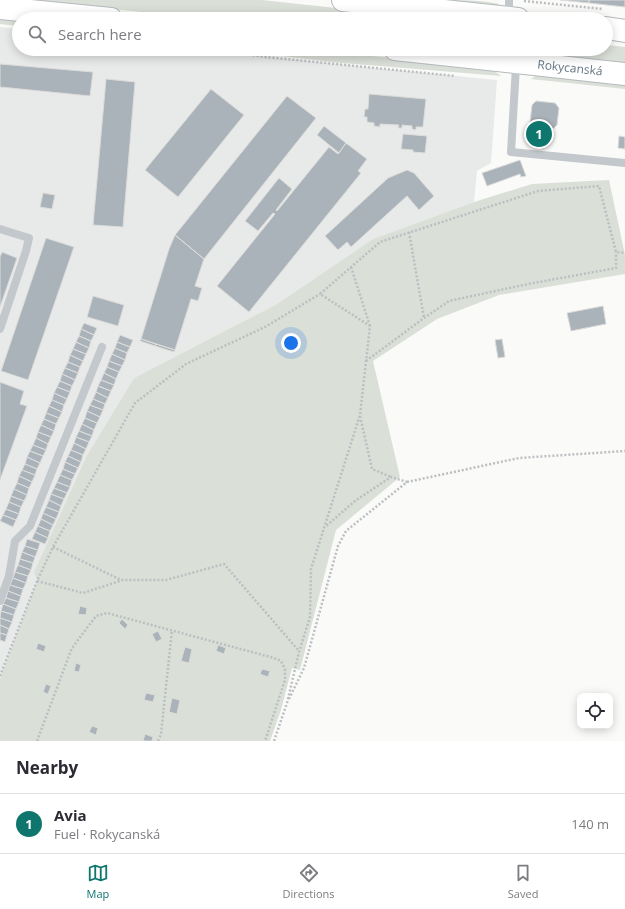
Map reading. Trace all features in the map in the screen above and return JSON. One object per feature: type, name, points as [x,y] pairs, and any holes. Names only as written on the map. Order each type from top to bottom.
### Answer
[{"type":"main road","points":[[343,0],[513,9]]},
{"type":"main road","points":[[0,8],[40,12]]},
{"type":"main road","points":[[613,23],[625,31]]},
{"type":"main road","name":"Rokycanská","points":[[523,56],[625,74]]},
{"type":"lane","points":[[517,56],[511,152],[625,162]]},
{"type":"lane","points":[[0,229],[29,238],[26,252],[0,329]]},
{"type":"lane","points":[[0,601],[9,576],[15,541],[30,526],[102,347]]},
{"type":"path","points":[[513,9],[542,12]]},
{"type":"path","points":[[258,56],[459,76]]},
{"type":"path","points":[[0,676],[37,581],[53,546],[135,403],[186,364],[265,327],[320,294],[380,242],[538,191],[599,186],[616,252],[616,268],[528,284],[449,301],[365,361]]},
{"type":"path","points":[[409,232],[424,318]]},
{"type":"path","points":[[616,252],[625,254]]},
{"type":"path","points":[[274,741],[287,703],[299,652],[310,617],[311,569],[360,415],[370,326],[350,267]]},
{"type":"path","points":[[320,294],[370,326]]},
{"type":"path","points":[[360,415],[372,469],[407,482]]},
{"type":"path","points":[[287,703],[304,668],[338,546],[346,531],[407,482],[519,458],[625,451]]},
{"type":"path","points":[[324,528],[355,501],[391,477]]},
{"type":"path","points":[[53,546],[121,580]]},
{"type":"path","points":[[37,581],[83,593],[121,580],[166,580],[224,564],[299,652]]},
{"type":"path","points":[[37,741],[72,648],[96,616],[107,613],[281,661],[285,668],[285,680],[265,741]]},
{"type":"path","points":[[158,741],[161,734],[172,630]]},
{"type":"shaded area","points":[[21,0],[262,0],[373,12],[141,12]]},
{"type":"shaded area","points":[[439,0],[470,0],[499,4],[499,7]]},
{"type":"shaded area","points":[[0,16],[12,18],[12,25],[0,24]]},
{"type":"shaded area","points":[[0,27],[12,28],[12,56],[258,56],[497,80],[491,163],[477,171],[474,202],[373,239],[277,304],[134,378],[87,455],[34,572],[37,581],[0,679]]},
{"type":"shaded area","points":[[613,46],[625,47],[625,63],[557,56],[613,56]]},
{"type":"shaded area","points":[[283,56],[372,56],[485,68],[493,70],[501,76],[331,62]]},
{"type":"shaded area","points":[[537,75],[625,82],[625,89],[531,79]]},
{"type":"shaded area","points":[[609,180],[625,255],[625,274],[499,295],[437,319],[373,361],[400,477],[336,530],[300,670],[292,668],[281,710],[270,741],[0,741],[0,679],[37,581],[34,572],[87,455],[134,378],[277,304],[373,239],[474,202],[532,184]]},
{"type":"building","points":[[560,0],[589,0],[589,3]]},
{"type":"building","points":[[589,0],[625,0],[625,7],[589,3]]},
{"type":"building","points":[[0,64],[93,72],[90,96],[0,87]]},
{"type":"building","points":[[106,79],[135,82],[123,227],[93,225]]},
{"type":"building","points":[[211,89],[244,115],[178,197],[145,170]]},
{"type":"building","points":[[369,94],[426,99],[423,127],[416,127],[416,130],[412,129],[412,126],[402,125],[402,128],[398,128],[399,125],[380,124],[380,127],[374,126],[374,123],[367,122],[367,117],[364,117],[365,109],[368,109]]},
{"type":"building","points":[[287,96],[316,118],[204,259],[175,235]]},
{"type":"building","points":[[536,101],[555,103],[559,108],[557,125],[553,129],[534,127],[530,122],[532,105]]},
{"type":"building","points":[[324,126],[346,143],[339,153],[317,135]]},
{"type":"building","points":[[403,134],[427,136],[425,153],[401,149]]},
{"type":"building","points":[[619,136],[625,137],[625,149],[618,148]]},
{"type":"building","points":[[346,143],[367,159],[358,171],[361,173],[249,312],[217,286],[275,214],[273,213],[258,231],[245,221],[279,178],[292,189],[276,210],[277,211],[329,147],[338,154]]},
{"type":"building","points":[[520,160],[526,176],[521,177],[520,174],[487,186],[482,173]]},
{"type":"building","points":[[407,170],[414,173],[434,196],[419,210],[407,196],[351,247],[347,242],[338,250],[325,236],[388,178]]},
{"type":"building","points":[[43,193],[55,195],[52,209],[40,207]]},
{"type":"building","points":[[175,235],[204,259],[195,286],[202,288],[198,301],[191,299],[175,350],[141,339],[169,249]]},
{"type":"building","points":[[46,238],[74,247],[28,380],[1,371]]},
{"type":"building","points":[[2,252],[17,258],[0,307],[0,257]]},
{"type":"building","points":[[93,296],[124,305],[118,326],[87,317]]},
{"type":"building","points":[[603,306],[606,324],[571,331],[567,313]]},
{"type":"building","points":[[84,323],[97,328],[94,335],[81,329]]},
{"type":"building","points":[[81,329],[94,335],[91,341],[79,336]]},
{"type":"building","points":[[120,335],[133,340],[130,347],[117,342]]},
{"type":"building","points":[[79,336],[91,341],[89,348],[76,342]]},
{"type":"building","points":[[141,339],[156,344],[155,346],[140,341]]},
{"type":"building","points":[[502,339],[505,357],[498,358],[495,340]]},
{"type":"building","points":[[76,342],[89,348],[86,354],[73,349]]},
{"type":"building","points":[[117,342],[130,347],[127,353],[115,348]]},
{"type":"building","points":[[156,344],[175,350],[174,352],[155,346]]},
{"type":"building","points":[[115,348],[127,353],[125,360],[112,354]]},
{"type":"building","points":[[73,349],[86,354],[83,361],[70,355]]},
{"type":"building","points":[[112,354],[125,360],[122,366],[109,361]]},
{"type":"building","points":[[70,355],[83,361],[80,367],[68,362]]},
{"type":"building","points":[[109,361],[122,366],[119,372],[107,367]]},
{"type":"building","points":[[68,362],[80,367],[78,373],[65,368]]},
{"type":"building","points":[[107,367],[119,372],[116,379],[104,373]]},
{"type":"building","points":[[65,368],[78,373],[75,380],[62,374]]},
{"type":"building","points":[[104,373],[116,379],[114,385],[101,380]]},
{"type":"building","points":[[62,374],[75,380],[72,386],[60,381]]},
{"type":"building","points":[[101,380],[114,385],[111,391],[98,386]]},
{"type":"building","points":[[60,381],[72,386],[70,392],[57,387]]},
{"type":"building","points":[[0,382],[24,391],[20,404],[27,406],[0,480]]},
{"type":"building","points":[[98,386],[111,391],[108,398],[96,392]]},
{"type":"building","points":[[57,387],[70,392],[67,399],[54,393]]},
{"type":"building","points":[[96,392],[108,398],[105,404],[93,399]]},
{"type":"building","points":[[54,393],[67,399],[64,405],[52,400]]},
{"type":"building","points":[[93,399],[105,404],[103,410],[90,405]]},
{"type":"building","points":[[52,400],[64,405],[62,412],[49,406]]},
{"type":"building","points":[[90,405],[103,410],[100,417],[87,411]]},
{"type":"building","points":[[49,406],[62,412],[59,418],[46,413]]},
{"type":"building","points":[[87,411],[100,417],[97,423],[85,418]]},
{"type":"building","points":[[46,413],[59,418],[56,424],[44,419]]},
{"type":"building","points":[[85,418],[97,423],[94,430],[82,424]]},
{"type":"building","points":[[44,419],[56,424],[54,431],[41,425]]},
{"type":"building","points":[[82,424],[94,430],[92,436],[79,431]]},
{"type":"building","points":[[41,425],[54,431],[51,437],[38,432]]},
{"type":"building","points":[[79,431],[92,436],[89,442],[76,437]]},
{"type":"building","points":[[38,432],[51,437],[48,444],[36,438]]},
{"type":"building","points":[[76,437],[89,442],[86,449],[74,443]]},
{"type":"building","points":[[36,438],[48,444],[46,450],[33,445]]},
{"type":"building","points":[[74,443],[86,449],[83,455],[71,450]]},
{"type":"building","points":[[33,445],[46,450],[43,456],[30,451]]},
{"type":"building","points":[[71,450],[83,455],[81,462],[68,456]]},
{"type":"building","points":[[30,451],[43,456],[40,463],[27,457]]},
{"type":"building","points":[[68,456],[81,462],[78,468],[65,462]]},
{"type":"building","points":[[27,457],[40,463],[37,469],[25,464]]},
{"type":"building","points":[[65,462],[78,468],[75,474],[63,469]]},
{"type":"building","points":[[25,464],[37,469],[35,475],[22,470]]},
{"type":"building","points":[[63,469],[75,474],[72,480],[60,475]]},
{"type":"building","points":[[22,470],[35,475],[32,482],[19,476]]},
{"type":"building","points":[[60,475],[72,480],[70,487],[57,482]]},
{"type":"building","points":[[19,476],[32,482],[29,488],[17,483]]},
{"type":"building","points":[[57,482],[70,487],[67,493],[54,488]]},
{"type":"building","points":[[17,483],[29,488],[27,495],[14,489]]},
{"type":"building","points":[[54,488],[67,493],[64,499],[51,494]]},
{"type":"building","points":[[14,489],[27,495],[24,501],[11,496]]},
{"type":"building","points":[[51,494],[64,499],[61,506],[49,500]]},
{"type":"building","points":[[11,496],[24,501],[21,507],[9,502]]},
{"type":"building","points":[[49,500],[61,506],[59,512],[46,507]]},
{"type":"building","points":[[9,502],[21,507],[19,514],[6,509]]},
{"type":"building","points":[[46,507],[59,512],[56,519],[43,513]]},
{"type":"building","points":[[6,509],[19,514],[16,520],[3,515]]},
{"type":"building","points":[[43,513],[56,519],[53,525],[41,519]]},
{"type":"building","points":[[3,515],[16,520],[13,527],[0,521]]},
{"type":"building","points":[[41,519],[53,525],[50,531],[38,526]]},
{"type":"building","points":[[38,526],[50,531],[48,538],[35,532]]},
{"type":"building","points":[[35,532],[48,538],[45,544],[32,539]]},
{"type":"building","points":[[27,539],[40,543],[38,550],[25,546]]},
{"type":"building","points":[[25,546],[38,550],[35,557],[22,552]]},
{"type":"building","points":[[22,552],[35,557],[33,563],[20,559]]},
{"type":"building","points":[[20,559],[33,563],[31,570],[18,565]]},
{"type":"building","points":[[18,565],[31,570],[28,576],[15,572]]},
{"type":"building","points":[[15,572],[28,576],[26,583],[13,578]]},
{"type":"building","points":[[13,578],[26,583],[23,589],[10,585]]},
{"type":"building","points":[[10,585],[23,589],[21,596],[8,591]]},
{"type":"building","points":[[8,591],[21,596],[19,602],[6,598]]},
{"type":"building","points":[[6,598],[19,602],[16,609],[3,604]]},
{"type":"building","points":[[3,604],[16,609],[14,615],[1,611]]},
{"type":"building","points":[[80,606],[87,608],[86,615],[78,614]]},
{"type":"building","points":[[1,611],[14,615],[12,622],[0,618]]},
{"type":"building","points":[[0,618],[12,622],[9,629],[0,625]]},
{"type":"building","points":[[122,619],[128,625],[125,629],[119,623]]},
{"type":"building","points":[[0,625],[9,629],[7,635],[0,633]]},
{"type":"building","points":[[158,631],[162,639],[156,642],[152,634]]},
{"type":"building","points":[[0,633],[7,635],[5,642],[0,640]]},
{"type":"building","points":[[38,643],[46,646],[44,652],[36,649]]},
{"type":"building","points":[[218,645],[226,648],[224,654],[216,651]]},
{"type":"building","points":[[185,647],[192,649],[189,663],[181,661]]},
{"type":"building","points":[[76,663],[81,665],[79,672],[74,671]]},
{"type":"building","points":[[262,669],[270,671],[268,677],[260,674]]},
{"type":"building","points":[[46,684],[51,686],[48,694],[43,692]]},
{"type":"building","points":[[146,693],[155,695],[153,702],[144,700]]},
{"type":"building","points":[[172,698],[180,700],[177,714],[169,712]]},
{"type":"building","points":[[92,726],[98,728],[96,735],[89,732]]},
{"type":"building","points":[[145,734],[153,737],[152,741],[143,741]]},
{"type":"place","name":"Avia","points":[[539,134]]}]
